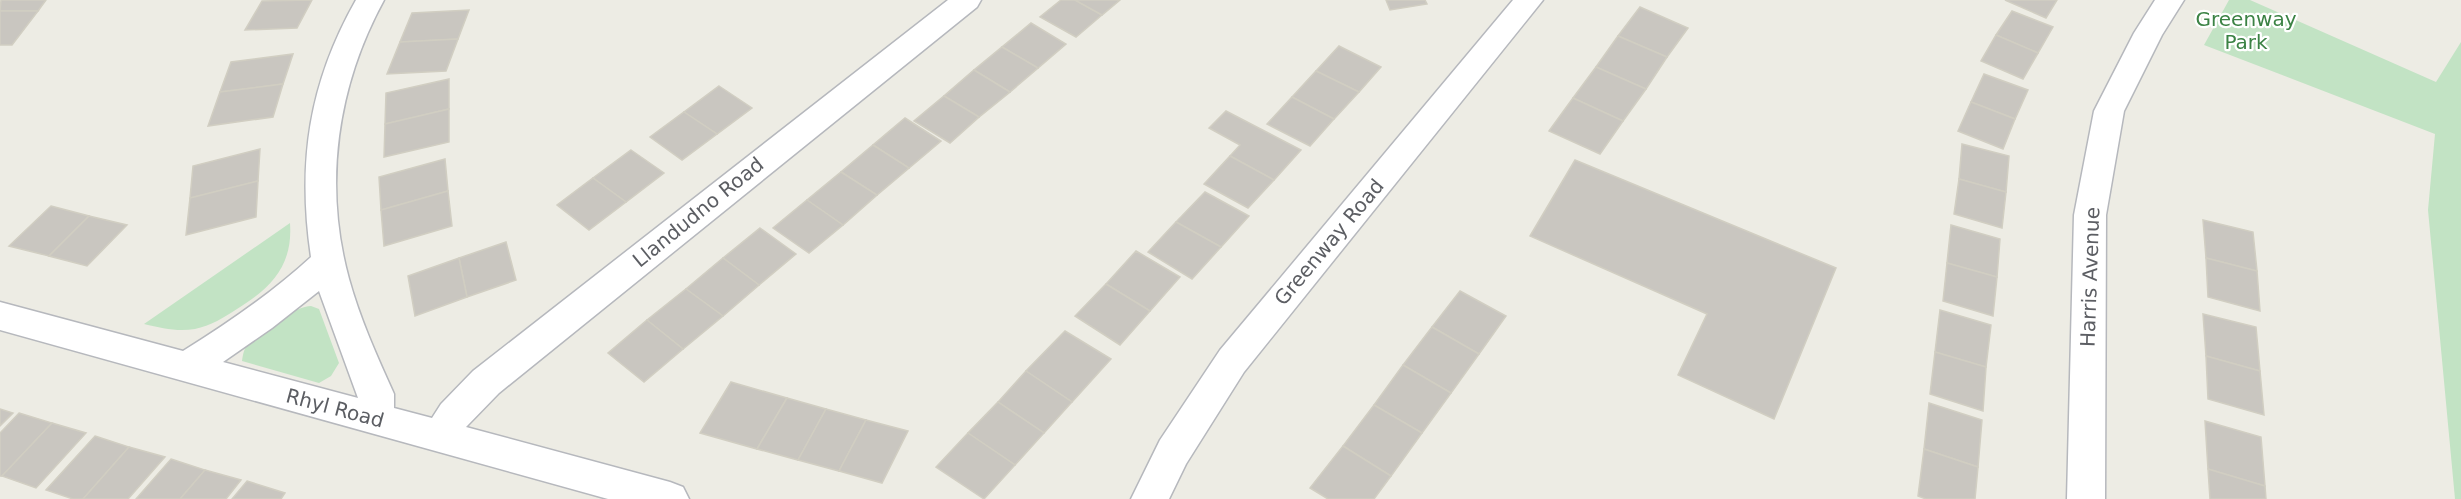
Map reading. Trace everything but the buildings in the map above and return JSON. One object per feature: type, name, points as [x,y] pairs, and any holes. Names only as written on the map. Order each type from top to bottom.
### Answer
[{"type":"street","points":[[370,0],[352,33],[326,108],[320,198],[328,261],[350,331],[376,394],[377,406],[373,418]]},
{"type":"street","name":"Llandudno Road","points":[[441,436],[454,415],[486,382],[967,0]]},
{"type":"street","name":"Greenway Road","points":[[1150,499],[1173,452],[1232,361],[1529,0]]},
{"type":"street","name":"Harris Avenue","points":[[2086,499],[2090,215],[2109,111],[2149,33],[2170,0]]},
{"type":"street","points":[[186,367],[254,324],[291,296],[328,261]]},
{"type":"street","name":"Rhyl Road","points":[[0,316],[670,499]]},
{"type":"green space","name":"Greenway Park","points":[[2229,0],[2250,0],[2436,82],[2461,42],[2461,499],[2455,499],[2428,210],[2435,134],[2204,45]]},
{"type":"green space","points":[[290,223],[288,252],[284,264],[270,284],[249,301],[217,321],[195,329],[176,330],[144,324]]},
{"type":"green space","points":[[311,306],[319,309],[339,363],[331,376],[319,383],[242,361],[246,347],[261,331],[287,314]]}]
